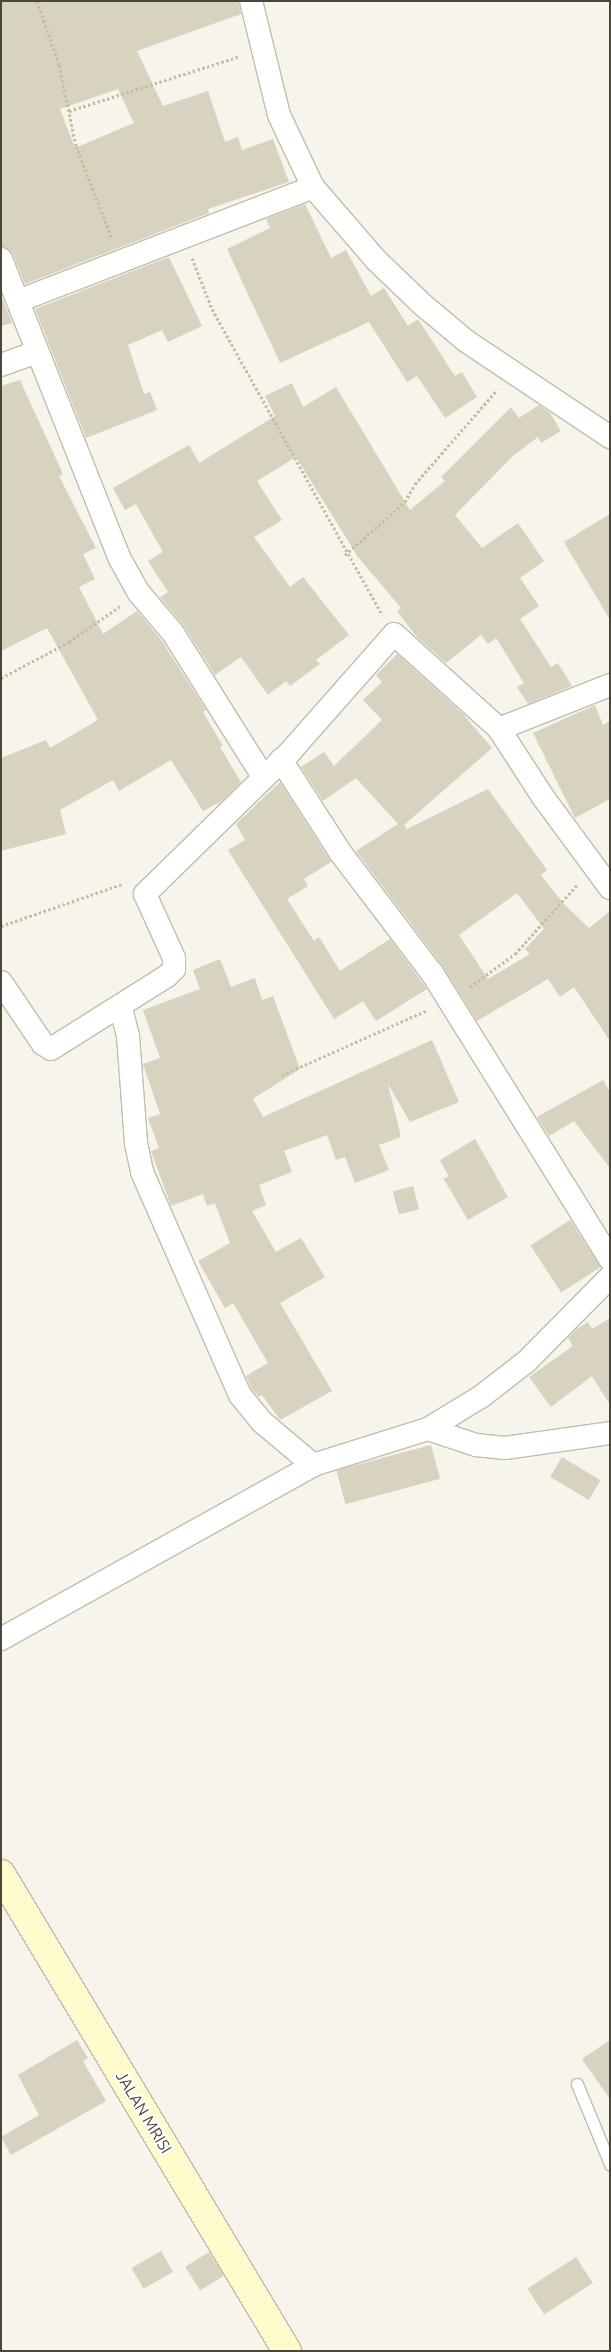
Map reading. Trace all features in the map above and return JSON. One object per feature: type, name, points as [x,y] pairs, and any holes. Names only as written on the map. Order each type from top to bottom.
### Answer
[{"type":"street","points":[[251,1],[279,115],[313,188],[376,260],[424,305],[512,373],[610,437]]},
{"type":"street","points":[[18,301],[183,235],[313,188]]},
{"type":"street","points":[[1,260],[36,352],[120,559],[139,592],[173,633],[264,778]]},
{"type":"street","points":[[1,365],[36,352]]},
{"type":"street","points":[[1,982],[48,1049],[121,1008],[167,976],[175,963],[145,894],[282,760],[394,634],[499,729],[542,797],[610,888]]},
{"type":"street","points":[[499,729],[610,685]]},
{"type":"street","points":[[282,760],[340,852],[432,973],[610,1259]]},
{"type":"street","points":[[121,1008],[128,1036],[136,1143],[142,1172],[240,1395],[262,1422],[313,1465]]},
{"type":"street","points":[[1,1638],[313,1465],[428,1429],[482,1396],[527,1361],[610,1277]]},
{"type":"street","points":[[428,1429],[476,1445],[505,1448],[610,1433]]},
{"type":"street","name":"JALAN MRISI","points":[[1,1874],[288,2351]]},
{"type":"lane","points":[[577,2084],[610,2164]]},
{"type":"path","points":[[37,1],[59,65],[68,111],[86,176],[120,260]]},
{"type":"path","points":[[68,111],[262,49]]},
{"type":"path","points":[[183,235],[212,309],[345,555],[394,634]]},
{"type":"path","points":[[345,555],[406,502],[415,484],[512,373]]},
{"type":"path","points":[[1,678],[69,642],[139,592]]},
{"type":"path","points":[[1,926],[132,881],[139,883],[145,894]]},
{"type":"building","points":[[1,1],[238,1],[241,14],[137,51],[163,106],[208,91],[225,142],[238,137],[242,150],[273,139],[289,182],[208,209],[209,213],[25,284],[13,254],[1,246]],"holes":[[[118,89],[134,123],[75,148],[60,109]]]},
{"type":"building","points":[[305,204],[331,258],[346,250],[371,296],[384,288],[408,326],[418,319],[455,376],[462,372],[477,397],[445,418],[417,376],[407,382],[369,322],[280,363],[227,249],[270,228],[266,219]]},
{"type":"building","points":[[169,257],[202,326],[168,342],[162,330],[128,345],[144,394],[150,392],[157,410],[86,438],[35,309]]},
{"type":"building","points":[[1,295],[12,323],[1,326]]},
{"type":"building","points":[[20,380],[63,474],[59,476],[96,548],[83,554],[95,579],[79,587],[103,634],[137,611],[162,641],[206,710],[203,712],[223,746],[220,747],[241,782],[222,801],[203,811],[171,760],[119,791],[113,780],[60,810],[66,834],[1,851],[1,758],[46,740],[50,748],[98,720],[47,628],[1,651],[1,386]]},
{"type":"building","points":[[292,383],[303,407],[336,387],[410,510],[445,481],[441,477],[511,407],[519,418],[539,405],[550,413],[561,431],[541,443],[538,437],[513,456],[455,515],[482,548],[518,523],[544,561],[520,578],[539,606],[520,619],[551,667],[558,663],[572,686],[528,704],[517,687],[524,683],[496,638],[488,644],[481,635],[446,663],[416,636],[397,611],[401,608],[358,557],[296,457],[257,481],[282,520],[254,537],[290,587],[303,577],[349,635],[316,660],[320,664],[290,686],[286,681],[268,695],[241,657],[215,675],[184,626],[160,597],[168,592],[148,561],[163,552],[136,504],[125,510],[113,488],[189,445],[199,463],[275,416],[265,396]]},
{"type":"building","points":[[610,514],[610,620],[564,542]]},
{"type":"building","points":[[397,654],[463,714],[492,748],[404,825],[407,829],[488,789],[547,870],[541,875],[563,903],[589,928],[610,911],[610,1041],[574,987],[560,997],[548,979],[477,1021],[442,965],[356,851],[398,824],[356,778],[323,801],[301,767],[324,752],[334,766],[382,720],[363,700],[382,682],[376,675]],"holes":[[[517,893],[544,929],[525,949],[530,954],[488,979],[459,935]]]},
{"type":"building","points":[[595,705],[603,725],[610,721],[610,799],[575,818],[533,733]]},
{"type":"building","points":[[280,782],[331,862],[304,879],[308,886],[287,899],[314,941],[319,937],[340,971],[390,939],[427,989],[376,1021],[363,1001],[334,1019],[228,850],[245,840],[236,824]]},
{"type":"building","points":[[220,959],[231,987],[255,978],[262,1000],[273,996],[300,1069],[253,1099],[263,1117],[432,1040],[459,1102],[410,1122],[388,1084],[401,1137],[379,1145],[389,1170],[355,1183],[345,1157],[336,1160],[327,1135],[284,1151],[292,1172],[259,1185],[266,1205],[252,1211],[276,1252],[301,1238],[325,1277],[280,1303],[332,1391],[280,1420],[262,1395],[259,1397],[251,1388],[246,1376],[268,1363],[233,1303],[225,1308],[198,1261],[230,1243],[215,1203],[207,1206],[203,1194],[171,1206],[151,1151],[159,1148],[148,1118],[160,1114],[143,1064],[160,1058],[143,1010],[200,989],[193,970]]},
{"type":"building","points":[[603,1080],[610,1092],[610,1168],[574,1121],[549,1136],[537,1117]]},
{"type":"building","points":[[475,1139],[508,1197],[468,1220],[443,1178],[449,1177],[440,1160]]},
{"type":"building","points":[[413,1186],[419,1209],[399,1215],[393,1191]]},
{"type":"building","points":[[570,1220],[600,1267],[561,1293],[531,1246]]},
{"type":"building","points":[[610,1318],[610,1405],[592,1376],[551,1407],[529,1377],[573,1346],[568,1338],[577,1329],[588,1322],[592,1329]]},
{"type":"building","points":[[431,1445],[440,1479],[345,1504],[336,1470]]},
{"type":"building","points":[[562,1457],[601,1480],[589,1500],[550,1477]]},
{"type":"building","points":[[77,2040],[88,2058],[83,2061],[106,2101],[11,2155],[1,2137],[39,2115],[18,2075]]},
{"type":"building","points":[[610,2040],[610,2099],[582,2059]]},
{"type":"building","points":[[161,2251],[173,2272],[144,2289],[132,2268]]},
{"type":"building","points":[[209,2252],[224,2276],[200,2291],[185,2267]]},
{"type":"building","points":[[576,2257],[593,2283],[544,2315],[527,2289]]}]
